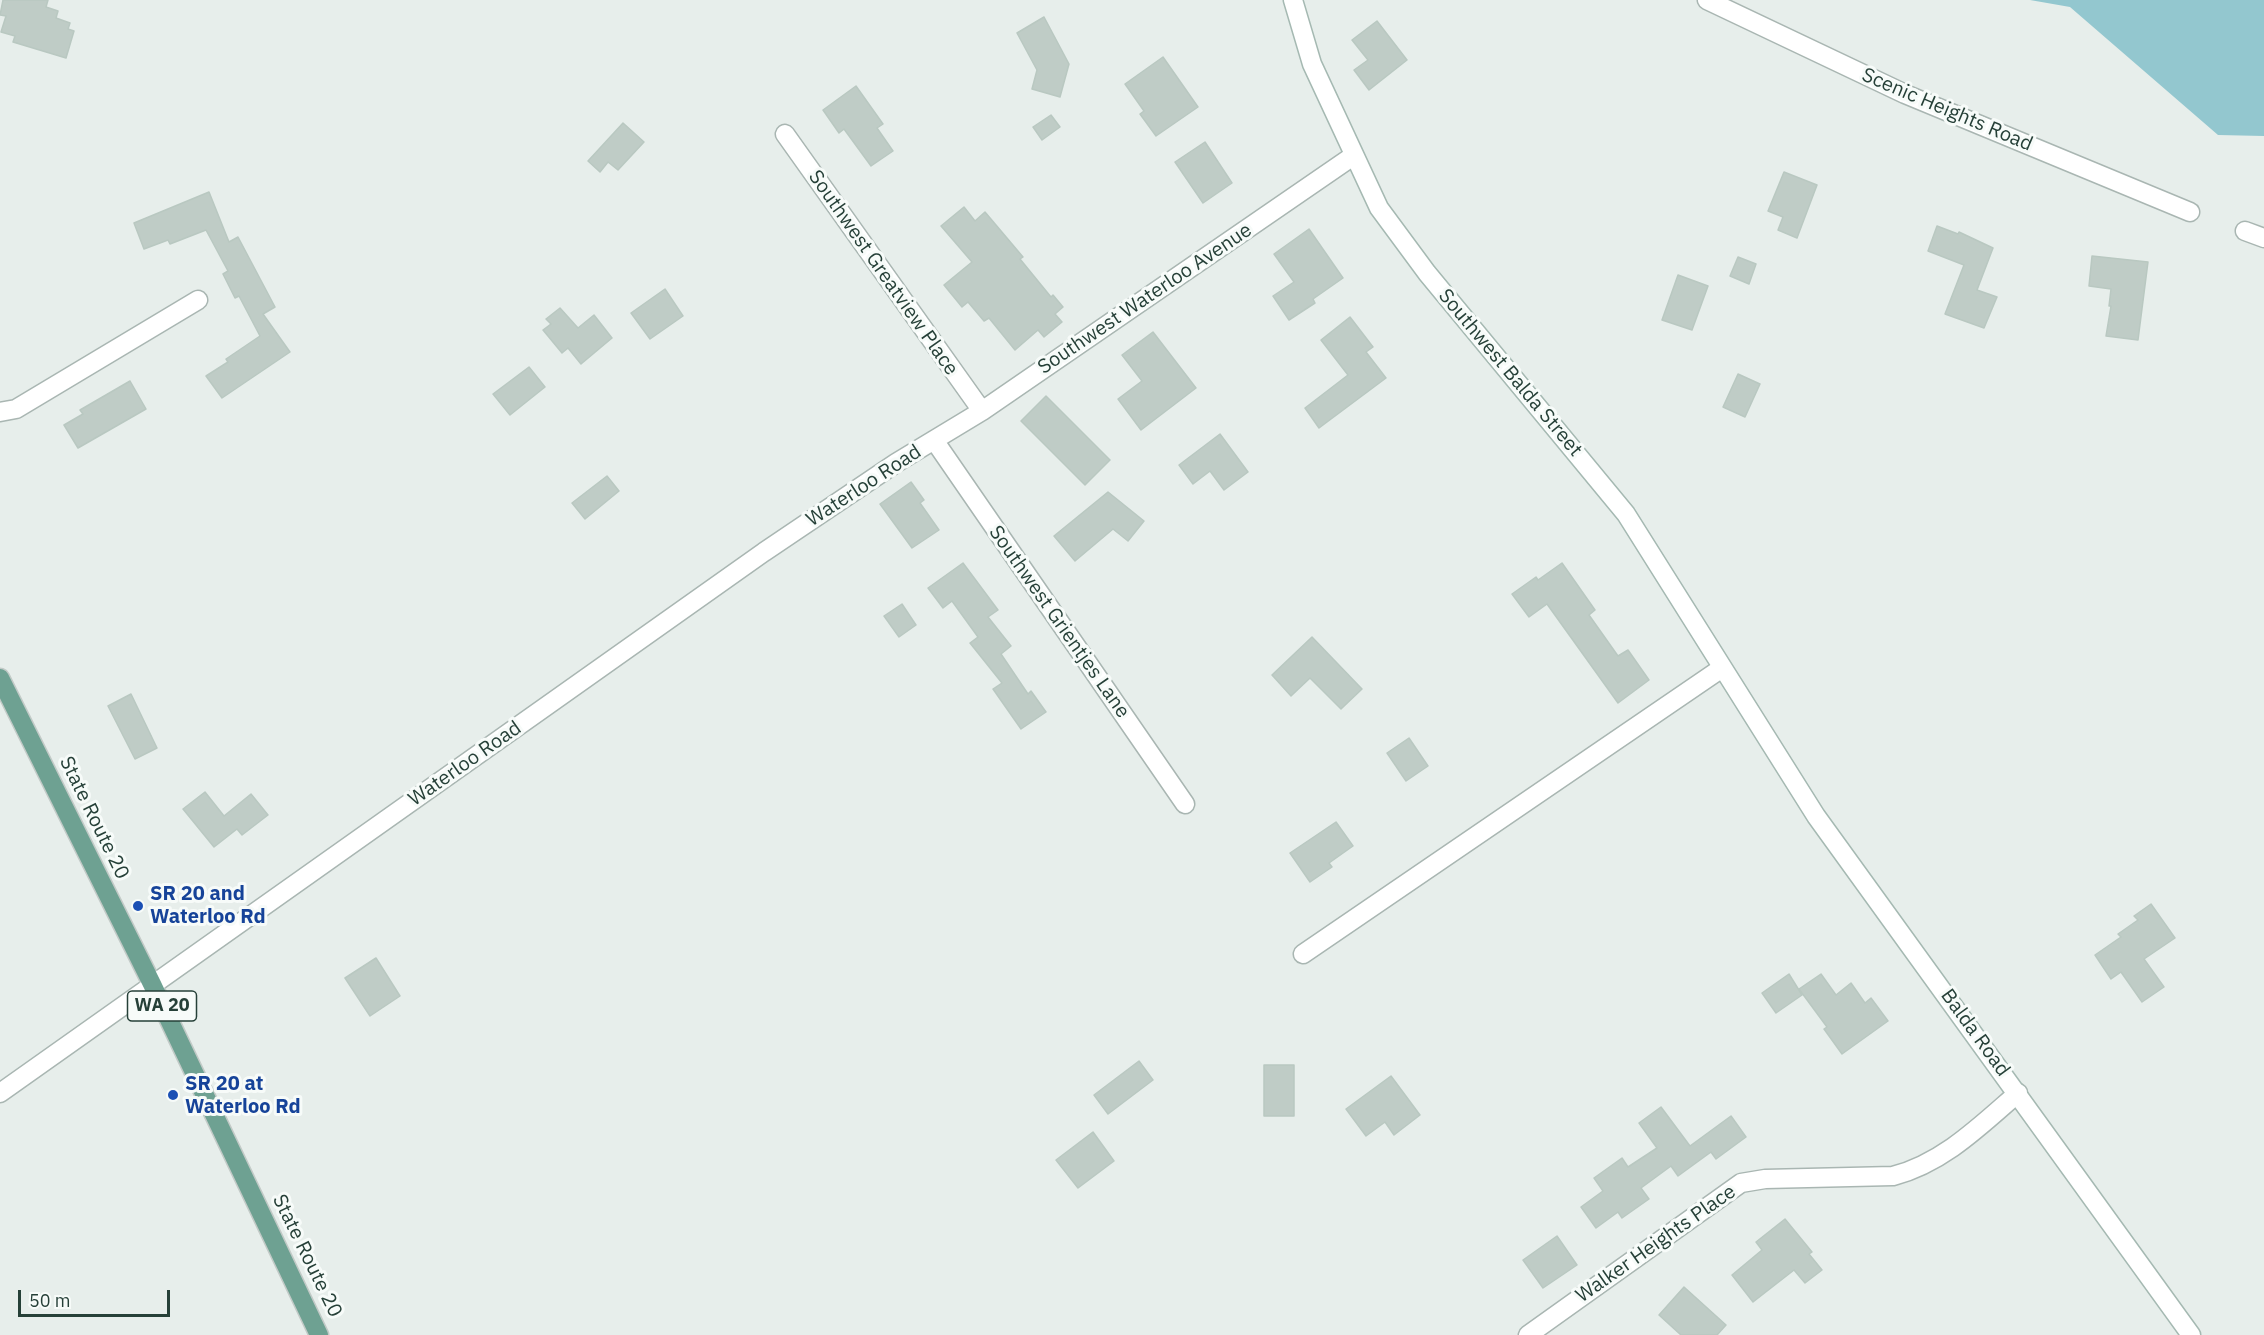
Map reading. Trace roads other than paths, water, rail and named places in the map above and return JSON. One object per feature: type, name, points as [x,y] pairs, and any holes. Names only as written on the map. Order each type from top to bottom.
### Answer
[{"type":"main road","name":"State Route 20","points":[[0,678],[152,984],[320,1335]]},
{"type":"street","name":"Southwest Balda Street","points":[[1293,0],[1312,64],[1379,208],[1427,273],[1626,514],[1762,729]]},
{"type":"street","name":"Scenic Heights Road","points":[[1707,0],[1905,94],[2190,212]]},
{"type":"street","name":"Southwest Greatview Place","points":[[785,134],[982,411]]},
{"type":"street","name":"Southwest Waterloo Avenue","points":[[934,440],[982,411],[1353,156]]},
{"type":"street","points":[[2245,231],[2264,238]]},
{"type":"street","points":[[0,412],[16,409],[198,300]]},
{"type":"street","name":"Southwest Grientjes Lane","points":[[934,440],[1185,804]]},
{"type":"street","name":"Waterloo Road","points":[[0,1093],[764,552],[934,440]]},
{"type":"street","points":[[1303,954],[1722,668]]},
{"type":"street","name":"Balda Road","points":[[1762,729],[1816,816],[2191,1335]]},
{"type":"street","name":"Walker Heights Place","points":[[1528,1335],[1741,1183],[1765,1179],[1893,1176],[1914,1171],[1940,1157],[2018,1094]]},
{"type":"water","points":[[2030,0],[2264,0],[2264,136],[2218,135],[2070,7]]},
{"type":"place","name":"SR 20 and Waterloo Rd","points":[[138,906]]},
{"type":"place","name":"SR 20 at Waterloo Rd","points":[[173,1095]]}]
